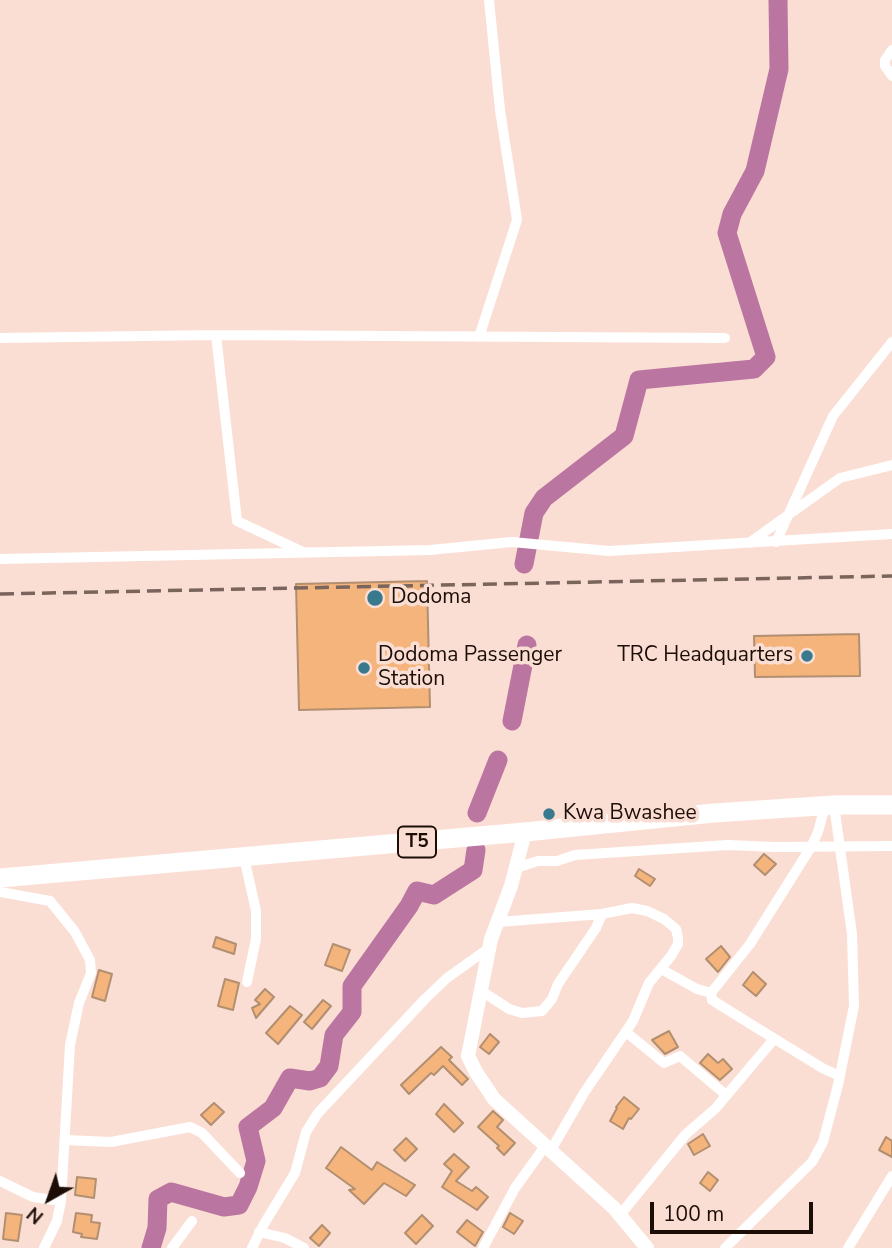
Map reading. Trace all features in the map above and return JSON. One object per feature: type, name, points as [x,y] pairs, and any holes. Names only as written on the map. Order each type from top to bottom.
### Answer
[{"type":"highway","name":"T5","points":[[0,878],[714,813],[830,805],[892,804]]},
{"type":"street","points":[[479,337],[517,220],[500,110],[489,0]]},
{"type":"street","points":[[892,50],[885,60],[885,66],[892,76]]},
{"type":"street","points":[[216,335],[237,522],[306,553]]},
{"type":"street","points":[[0,338],[216,335],[725,338]]},
{"type":"street","points":[[776,542],[833,416],[892,342]]},
{"type":"street","points":[[749,543],[840,478],[892,465]]},
{"type":"street","points":[[0,559],[430,550],[512,542],[609,551],[892,534]]},
{"type":"street","points":[[725,1248],[812,1162],[823,1142],[840,1076],[853,1006],[852,934],[840,847],[830,805]]},
{"type":"street","points":[[830,805],[811,847],[750,944],[711,993],[712,1000],[824,1069],[840,1076]]},
{"type":"street","points":[[526,832],[489,948],[468,1056],[494,1098],[620,1215],[647,1248]]},
{"type":"street","points":[[516,868],[538,861],[557,861],[575,855],[607,852],[728,845],[892,846]]},
{"type":"street","points":[[244,857],[256,911],[256,939],[247,982]]},
{"type":"street","points":[[0,892],[50,901],[75,932],[90,960],[91,973],[72,1029],[61,1201],[57,1222],[44,1248]]},
{"type":"street","points":[[483,1248],[515,1188],[548,1148],[626,1032],[649,984],[678,944],[676,929],[664,919],[632,908],[602,914],[498,922]]},
{"type":"street","points":[[480,990],[509,1009],[522,1013],[542,1011],[596,928],[602,914]]},
{"type":"street","points":[[252,1248],[295,1173],[306,1132],[318,1113],[446,978],[489,948]]},
{"type":"street","points":[[661,969],[697,989],[711,993]]},
{"type":"street","points":[[626,1032],[664,1063],[680,1056],[726,1095]]},
{"type":"street","points":[[620,1215],[686,1134],[715,1109],[774,1039]]},
{"type":"street","points":[[65,1140],[111,1142],[190,1127],[202,1133],[240,1173]]},
{"type":"street","points":[[848,1248],[892,1176]]},
{"type":"street","points":[[0,1181],[33,1197],[61,1201]]},
{"type":"street","points":[[172,1248],[192,1221]]},
{"type":"street","points":[[259,1232],[285,1238],[304,1248]]},
{"type":"building","name":"Dodoma Passenger Station","points":[[427,581],[430,707],[299,710],[296,584]]},
{"type":"building","name":"TRC Headquarters","points":[[859,634],[860,676],[755,677],[754,636]]},
{"type":"building","points":[[764,854],[776,864],[765,875],[754,865]]},
{"type":"building","points":[[639,869],[655,879],[650,886],[635,876]]},
{"type":"building","points":[[216,937],[236,944],[234,954],[213,947]]},
{"type":"building","points":[[333,944],[350,950],[342,971],[325,965]]},
{"type":"building","points":[[721,946],[730,957],[718,972],[706,959]]},
{"type":"building","points":[[99,970],[112,974],[105,1001],[92,997]]},
{"type":"building","points":[[753,972],[766,984],[756,996],[743,985]]},
{"type":"building","points":[[225,979],[239,983],[233,1010],[218,1006]]},
{"type":"building","points":[[265,989],[274,997],[256,1018],[252,1008],[260,1004],[255,1000]]},
{"type":"building","points":[[323,1000],[331,1006],[312,1029],[304,1022]]},
{"type":"building","points":[[290,1006],[302,1015],[278,1044],[266,1033]]},
{"type":"building","points":[[669,1031],[678,1047],[665,1054],[652,1040]]},
{"type":"building","points":[[490,1034],[499,1042],[489,1054],[480,1047]]},
{"type":"building","points":[[441,1047],[452,1057],[449,1060],[468,1079],[462,1085],[443,1066],[434,1075],[431,1073],[409,1094],[401,1085]]},
{"type":"building","points":[[708,1054],[718,1063],[723,1059],[732,1069],[720,1080],[700,1063]]},
{"type":"building","points":[[624,1097],[639,1109],[629,1118],[623,1129],[610,1121]]},
{"type":"building","points":[[214,1103],[224,1112],[211,1125],[201,1115]]},
{"type":"building","points":[[444,1104],[463,1123],[454,1132],[436,1114]]},
{"type":"building","points":[[493,1111],[503,1120],[497,1127],[515,1143],[504,1155],[497,1148],[499,1146],[478,1127]]},
{"type":"building","points":[[703,1134],[710,1146],[694,1155],[688,1144]]},
{"type":"building","points":[[886,1137],[892,1141],[892,1157],[879,1150]]},
{"type":"building","points":[[406,1138],[417,1149],[405,1161],[394,1150]]},
{"type":"building","points":[[341,1147],[372,1170],[377,1162],[415,1185],[406,1196],[384,1183],[364,1204],[349,1190],[355,1189],[326,1168]]},
{"type":"building","points":[[454,1154],[469,1167],[456,1181],[472,1191],[476,1187],[488,1197],[477,1210],[442,1187],[452,1171],[444,1164]]},
{"type":"building","points":[[708,1172],[718,1180],[710,1191],[700,1183]]},
{"type":"building","points":[[77,1177],[96,1179],[94,1198],[75,1195]]},
{"type":"building","points":[[6,1213],[22,1215],[18,1241],[3,1239]]},
{"type":"building","points":[[76,1213],[92,1215],[91,1222],[100,1223],[97,1239],[81,1237],[82,1234],[73,1232]]},
{"type":"building","points":[[510,1213],[523,1221],[514,1234],[503,1227]]},
{"type":"building","points":[[422,1215],[433,1226],[416,1244],[405,1233]]},
{"type":"building","points":[[467,1220],[483,1232],[475,1246],[457,1232]]},
{"type":"building","points":[[322,1225],[330,1233],[319,1246],[310,1238]]},
{"type":"waterway","points":[[524,564],[534,513],[544,498],[624,436],[639,380],[754,369],[766,357],[727,233],[732,214],[755,171],[779,69],[778,0]]},
{"type":"waterway","points":[[512,721],[527,645]]},
{"type":"waterway","points":[[477,813],[498,760]]},
{"type":"waterway","points":[[151,1248],[157,1228],[158,1199],[171,1192],[224,1207],[239,1205],[256,1161],[248,1127],[273,1108],[290,1078],[310,1081],[320,1078],[329,1066],[334,1035],[352,1012],[352,986],[417,891],[434,895],[473,870],[476,850]]},
{"type":"railway","points":[[0,594],[892,576]]},
{"type":"place","name":"Dodoma","points":[[375,598]]},
{"type":"place","name":"TRC Headquarters","points":[[807,656]]},
{"type":"place","name":"Dodoma Passenger Station","points":[[364,668]]},
{"type":"place","name":"Kwa Bwashee","points":[[549,814]]}]
